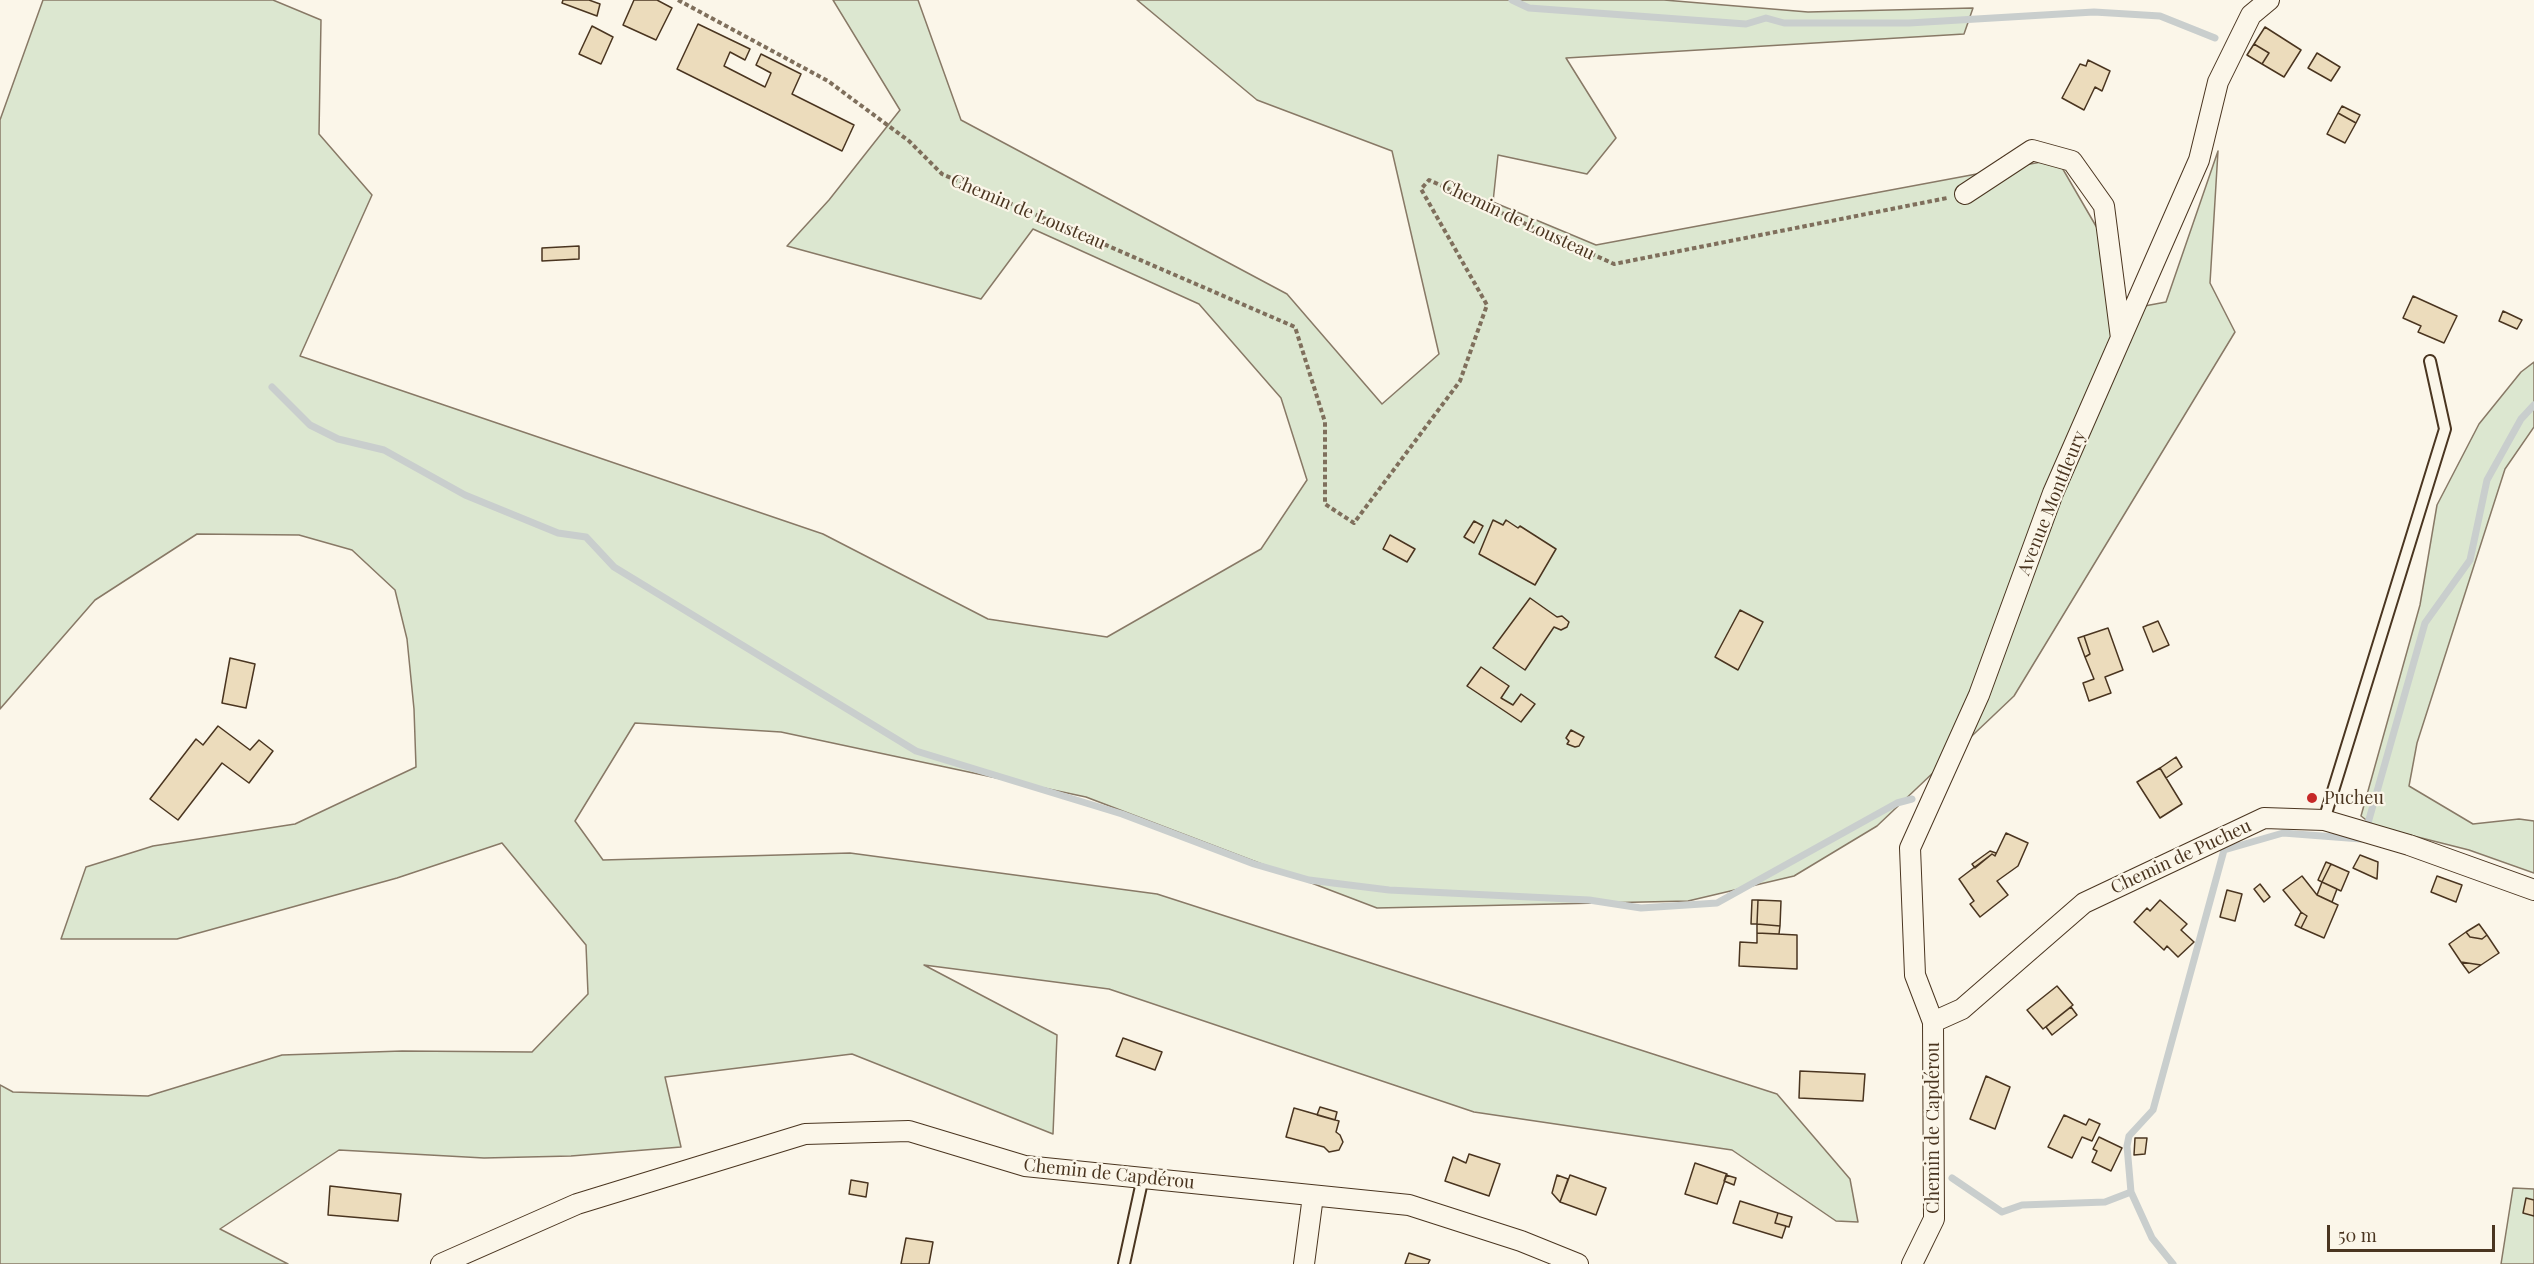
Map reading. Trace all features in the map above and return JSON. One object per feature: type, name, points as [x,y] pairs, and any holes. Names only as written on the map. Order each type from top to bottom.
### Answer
[{"type":"street","name":"Avenue Montfleury","points":[[1933,1022],[1915,975],[1910,848],[1980,695],[2053,493],[2199,160],[2218,82],[2251,15],[2269,0]]},
{"type":"street","points":[[1965,194],[2032,150],[2072,161],[2104,206],[2121,338]]},
{"type":"street","name":"Chemin de Pucheu","points":[[1933,1022],[1962,1009],[2084,903],[2264,818],[2324,820],[2409,845],[2534,890]]},
{"type":"street","name":"Chemin de Capdérou","points":[[1912,1264],[1934,1219],[1933,1022]]},
{"type":"street","name":"Chemin de Capdérou","points":[[441,1264],[577,1204],[805,1134],[909,1131],[1025,1166],[1409,1205],[1521,1241],[1578,1264]]},
{"type":"street","points":[[1304,1264],[1313,1196]]},
{"type":"lane","points":[[2324,820],[2445,429],[2430,361]]},
{"type":"lane","points":[[1124,1264],[1143,1178]]},
{"type":"path","name":"Chemin de Lousteau","points":[[678,0],[828,81],[909,141],[942,174],[1295,327],[1325,422],[1325,504],[1354,523],[1460,381],[1487,305],[1421,189],[1429,180],[1614,264],[1965,194]]},
{"type":"green space","points":[[43,0],[273,0],[321,20],[319,134],[372,195],[300,356],[823,534],[988,619],[1107,637],[1261,549],[1307,480],[1281,398],[1199,304],[1033,229],[981,299],[787,246],[829,200],[900,110],[833,0],[918,0],[961,120],[1287,294],[1382,404],[1439,354],[1392,151],[1257,100],[1137,0],[1664,0],[1808,12],[1973,8],[1964,34],[1566,58],[1616,138],[1587,174],[1498,155],[1493,202],[1596,245],[2057,159],[2118,264],[2123,310],[2166,302],[2218,151],[2210,283],[2235,332],[2014,696],[1877,826],[1794,876],[1688,901],[1377,908],[1086,797],[781,732],[635,723],[575,821],[603,860],[850,853],[1157,894],[1777,1094],[1850,1179],[1858,1222],[1836,1221],[1732,1150],[1474,1112],[1109,989],[924,965],[1057,1035],[1053,1134],[852,1054],[665,1077],[681,1147],[571,1156],[484,1158],[339,1150],[220,1229],[288,1264],[0,1264],[0,1085],[13,1092],[148,1096],[282,1055],[402,1051],[532,1052],[588,994],[586,945],[502,843],[397,878],[177,939],[61,939],[86,867],[153,846],[295,824],[416,767],[414,709],[407,639],[395,590],[352,550],[299,535],[197,534],[95,600],[0,709],[0,120]]},
{"type":"green space","points":[[2534,362],[2534,427],[2505,469],[2417,743],[2409,786],[2473,824],[2519,819],[2534,821],[2534,873],[2469,850],[2374,826],[2361,816],[2420,605],[2437,505],[2479,424],[2521,372]]},
{"type":"green space","points":[[2513,1188],[2534,1189],[2534,1264],[2501,1264]]},
{"type":"building","points":[[563,0],[589,0],[600,4],[597,16],[562,3]]},
{"type":"building","points":[[634,0],[657,0],[672,8],[656,40],[623,25]]},
{"type":"building","points":[[698,24],[750,49],[745,60],[730,52],[724,66],[765,87],[771,73],[756,65],[761,54],[801,74],[792,94],[854,125],[842,151],[677,69]]},
{"type":"building","points":[[592,26],[613,37],[601,64],[579,54]]},
{"type":"building","points":[[2265,27],[2301,50],[2284,77],[2262,64],[2269,53],[2254,44]]},
{"type":"building","points":[[2254,44],[2269,53],[2262,64],[2247,55]]},
{"type":"building","points":[[2317,53],[2340,67],[2331,81],[2308,68]]},
{"type":"building","points":[[2088,60],[2110,71],[2102,91],[2095,87],[2084,110],[2062,98],[2080,64],[2086,66]]},
{"type":"building","points":[[2342,106],[2360,115],[2356,123],[2338,113]]},
{"type":"building","points":[[2338,113],[2356,123],[2345,143],[2327,134]]},
{"type":"building","points":[[579,246],[579,259],[542,261],[542,248]]},
{"type":"building","points":[[2413,296],[2457,316],[2444,343],[2418,332],[2421,326],[2403,318]]},
{"type":"building","points":[[2503,311],[2522,320],[2517,329],[2499,321]]},
{"type":"building","points":[[1493,520],[1503,525],[1506,520],[1518,528],[1520,526],[1556,549],[1535,585],[1479,554]]},
{"type":"building","points":[[1474,521],[1483,526],[1474,543],[1464,537]]},
{"type":"building","points":[[1390,535],[1415,549],[1407,562],[1383,549]]},
{"type":"building","points":[[1530,598],[1557,617],[1562,616],[1569,622],[1567,627],[1561,630],[1554,627],[1525,670],[1493,648]]},
{"type":"building","points":[[1740,610],[1763,622],[1738,670],[1715,657]]},
{"type":"building","points":[[2158,621],[2169,645],[2153,652],[2143,627]]},
{"type":"building","points":[[2108,628],[2123,670],[2105,677],[2111,693],[2089,701],[2083,683],[2094,679],[2085,657],[2090,654],[2084,636]]},
{"type":"building","points":[[2084,636],[2090,654],[2085,657],[2078,638]]},
{"type":"building","points":[[230,658],[255,664],[246,708],[222,703]]},
{"type":"building","points":[[1481,667],[1509,686],[1501,698],[1513,705],[1521,694],[1535,704],[1521,722],[1467,686]]},
{"type":"building","points":[[218,726],[250,750],[259,740],[273,751],[249,783],[222,763],[178,820],[150,799],[196,739],[203,745]]},
{"type":"building","points":[[1571,730],[1584,737],[1579,746],[1567,744],[1569,741],[1566,738]]},
{"type":"building","points":[[2176,757],[2182,767],[2166,778],[2160,768]]},
{"type":"building","points":[[2160,768],[2182,804],[2160,818],[2137,782]]},
{"type":"building","points":[[2006,833],[2028,843],[2018,866],[1997,881],[2008,895],[1980,917],[1970,904],[1974,901],[1959,879],[1992,854],[1995,856]]},
{"type":"building","points":[[1990,851],[1996,853],[1995,856],[1992,854],[1975,868],[1972,864]]},
{"type":"building","points":[[2360,855],[2378,862],[2377,879],[2353,868]]},
{"type":"building","points":[[2326,862],[2331,864],[2322,882],[2318,880]]},
{"type":"building","points":[[2331,864],[2349,872],[2341,891],[2322,882]]},
{"type":"building","points":[[2302,876],[2317,895],[2338,905],[2324,938],[2301,928],[2307,916],[2283,890]]},
{"type":"building","points":[[2437,876],[2462,885],[2456,902],[2431,892]]},
{"type":"building","points":[[2322,882],[2337,889],[2332,902],[2317,895]]},
{"type":"building","points":[[2260,884],[2270,897],[2264,902],[2254,889]]},
{"type":"building","points":[[2227,890],[2242,894],[2235,921],[2220,917]]},
{"type":"building","points":[[1752,900],[1758,900],[1757,924],[1751,924]]},
{"type":"building","points":[[1758,900],[1781,901],[1780,926],[1757,924]]},
{"type":"building","points":[[2160,900],[2187,924],[2181,930],[2194,942],[2178,957],[2167,946],[2164,950],[2134,922],[2147,908],[2150,911]]},
{"type":"building","points":[[2301,912],[2307,916],[2301,928],[2295,925]]},
{"type":"building","points":[[1757,924],[1780,926],[1779,934],[1757,933]]},
{"type":"building","points":[[2479,924],[2487,935],[2482,939],[2470,937],[2466,932]]},
{"type":"building","points":[[2466,932],[2470,937],[2482,939],[2487,935],[2499,953],[2481,965],[2461,962],[2449,944]]},
{"type":"building","points":[[1757,933],[1797,935],[1797,969],[1739,966],[1740,942],[1757,943]]},
{"type":"building","points":[[2461,962],[2481,965],[2469,973]]},
{"type":"building","points":[[2057,986],[2073,1005],[2043,1029],[2027,1010]]},
{"type":"building","points":[[2071,1007],[2077,1015],[2052,1035],[2046,1027]]},
{"type":"building","points":[[1123,1038],[1162,1052],[1155,1070],[1116,1056]]},
{"type":"building","points":[[1800,1071],[1865,1074],[1863,1101],[1799,1098]]},
{"type":"building","points":[[1986,1076],[2010,1087],[1995,1129],[1970,1119]]},
{"type":"building","points":[[1320,1107],[1337,1112],[1335,1120],[1317,1115]]},
{"type":"building","points":[[1294,1108],[1339,1121],[1336,1132],[1343,1142],[1339,1150],[1329,1152],[1324,1147],[1286,1137]]},
{"type":"building","points":[[2064,1115],[2086,1125],[2089,1119],[2100,1124],[2092,1141],[2082,1137],[2072,1158],[2048,1147]]},
{"type":"building","points":[[2099,1137],[2122,1148],[2111,1171],[2092,1162],[2097,1151],[2093,1149]]},
{"type":"building","points":[[2135,1138],[2147,1138],[2145,1154],[2134,1155]]},
{"type":"building","points":[[1469,1154],[1500,1164],[1489,1196],[1445,1181],[1453,1157],[1466,1163]]},
{"type":"building","points":[[1695,1163],[1727,1174],[1717,1204],[1685,1194]]},
{"type":"building","points":[[1557,1175],[1568,1179],[1560,1202],[1552,1193]]},
{"type":"building","points":[[1570,1175],[1606,1188],[1596,1215],[1560,1202]]},
{"type":"building","points":[[1726,1175],[1736,1178],[1734,1185],[1724,1181]]},
{"type":"building","points":[[851,1180],[868,1183],[866,1197],[849,1194]]},
{"type":"building","points":[[330,1186],[401,1194],[398,1221],[328,1215]]},
{"type":"building","points":[[2526,1198],[2534,1200],[2534,1216],[2523,1213]]},
{"type":"building","points":[[1740,1201],[1778,1213],[1775,1223],[1786,1226],[1782,1238],[1733,1223]]},
{"type":"building","points":[[1778,1213],[1792,1217],[1789,1227],[1775,1223]]},
{"type":"building","points":[[906,1238],[933,1242],[929,1264],[901,1264]]},
{"type":"building","points":[[1409,1253],[1430,1260],[1428,1264],[1405,1264]]},
{"type":"waterway","points":[[1512,0],[1529,8],[1746,24],[1766,18],[1784,23],[1909,23],[2094,12],[2160,16],[2215,38]]},
{"type":"waterway","points":[[272,387],[310,425],[338,439],[384,450],[465,495],[558,533],[586,537],[614,567],[916,751],[1122,814],[1254,864],[1309,880],[1389,890],[1589,900],[1641,908],[1717,903],[1897,803],[1912,799]]},
{"type":"waterway","points":[[2366,830],[2425,623],[2470,560],[2487,480],[2521,419],[2534,405]]},
{"type":"waterway","points":[[2173,1264],[2152,1238],[2131,1192],[2127,1146],[2129,1136],[2153,1110],[2224,850],[2283,833],[2361,839]]},
{"type":"waterway","points":[[1952,1178],[2002,1212],[2022,1205],[2105,1202],[2131,1192]]},
{"type":"place","name":"Pucheu","points":[[2312,798]]}]
